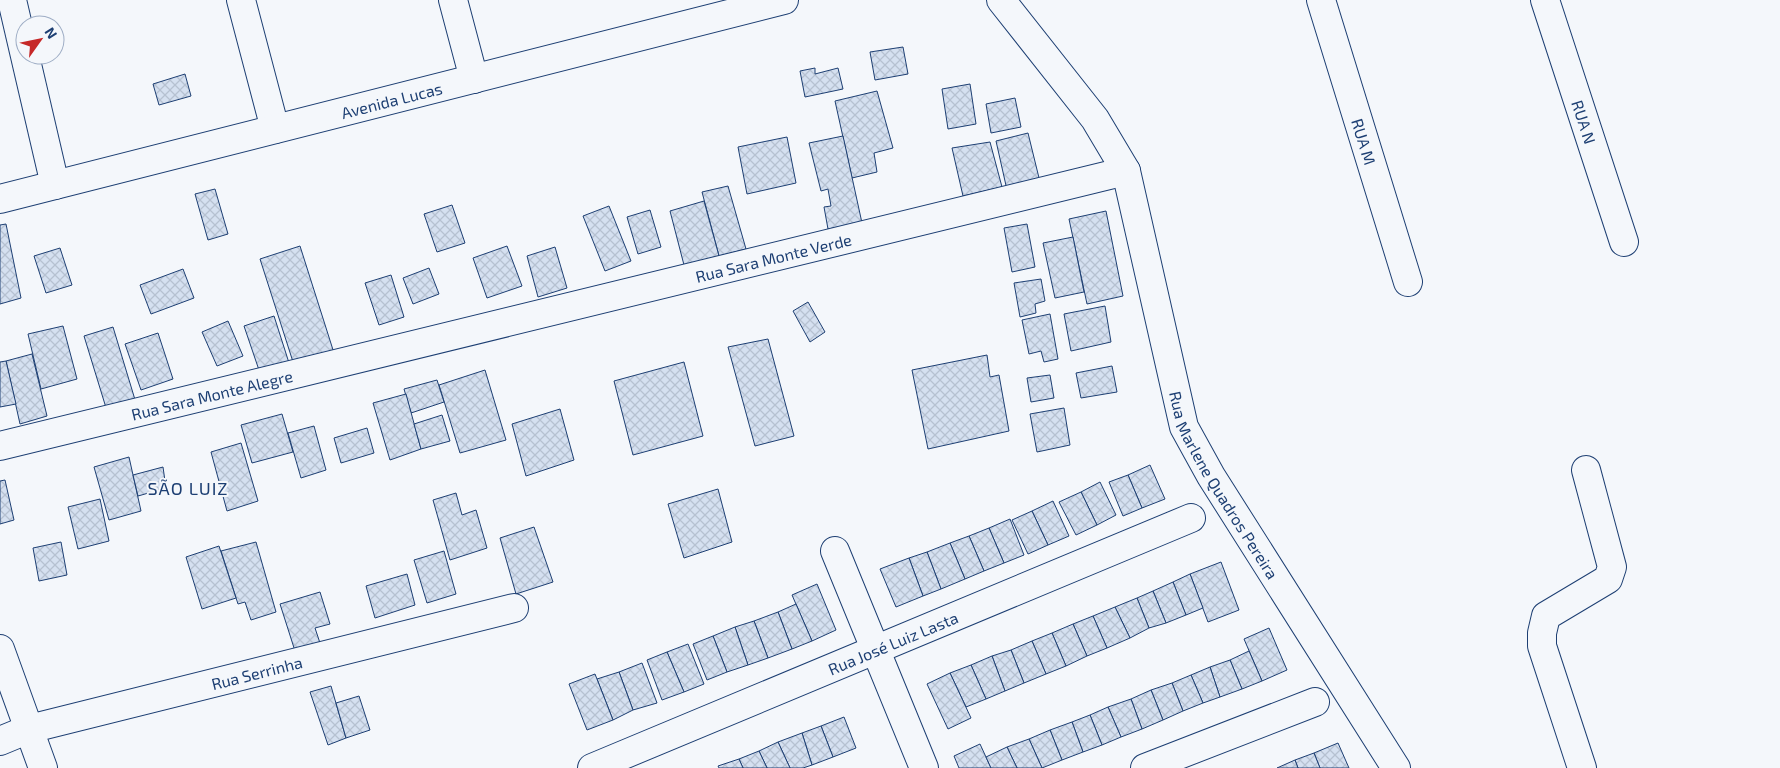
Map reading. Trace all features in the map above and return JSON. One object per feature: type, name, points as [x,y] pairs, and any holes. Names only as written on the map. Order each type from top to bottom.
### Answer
[{"type":"street","points":[[12,0],[54,186]]},
{"type":"street","points":[[241,0],[275,129]]},
{"type":"street","points":[[453,0],[474,79]]},
{"type":"street","name":"Avenida Lucas","points":[[0,199],[784,0]]},
{"type":"street","name":"Rua Marlene Quadros Pereira","points":[[1001,0],[1094,120],[1126,171],[1184,427],[1211,476],[1396,768]]},
{"type":"street","name":"RUA M","points":[[1321,0],[1408,282]]},
{"type":"street","name":"RUA N","points":[[1545,0],[1624,242]]},
{"type":"street","name":"Rua Sara Monte Verde","points":[[422,344],[1126,171]]},
{"type":"street","name":"Rua Sara Monte Alegre","points":[[0,446],[422,344]]},
{"type":"street","points":[[1582,768],[1542,646],[1542,633],[1546,616],[1608,579],[1612,567],[1586,470]]},
{"type":"street","name":"Rua José Luiz Lasta","points":[[594,767],[1190,518]]},
{"type":"street","points":[[836,552],[924,768]]},
{"type":"street","name":"Rua Serrinha","points":[[0,741],[29,730],[514,608]]},
{"type":"street","points":[[0,649],[43,768]]},
{"type":"street","points":[[1145,768],[1315,702]]},
{"type":"building","points":[[903,47],[908,74],[875,80],[870,52]]},
{"type":"building","points":[[815,68],[815,74],[838,68],[843,89],[805,97],[800,71]]},
{"type":"building","points":[[185,74],[191,96],[159,105],[153,84]]},
{"type":"building","points":[[970,84],[976,124],[948,129],[942,89]]},
{"type":"building","points":[[877,91],[893,148],[874,153],[877,172],[852,178],[835,101]]},
{"type":"building","points":[[1015,98],[1021,127],[991,133],[986,104]]},
{"type":"building","points":[[1028,133],[1040,182],[1007,190],[996,141]]},
{"type":"building","points":[[843,136],[862,223],[828,229],[824,207],[831,206],[828,189],[821,191],[809,143]]},
{"type":"building","points":[[787,137],[796,183],[747,194],[738,147]]},
{"type":"building","points":[[990,142],[1002,187],[963,196],[952,148]]},
{"type":"building","points":[[728,186],[746,249],[719,256],[702,192]]},
{"type":"building","points":[[215,189],[228,234],[208,240],[195,194]]},
{"type":"building","points":[[704,201],[719,256],[684,265],[670,211]]},
{"type":"building","points":[[452,205],[465,243],[437,252],[424,214]]},
{"type":"building","points":[[609,206],[631,261],[605,271],[583,216]]},
{"type":"building","points":[[650,210],[661,247],[638,254],[627,217]]},
{"type":"building","points":[[1106,211],[1123,296],[1087,304],[1069,219]]},
{"type":"building","points":[[6,224],[21,298],[0,304],[0,225]]},
{"type":"building","points":[[1027,224],[1035,267],[1012,272],[1004,228]]},
{"type":"building","points":[[1073,237],[1084,292],[1055,298],[1043,243]]},
{"type":"building","points":[[300,246],[334,353],[294,365],[260,259]]},
{"type":"building","points":[[507,246],[522,286],[487,298],[473,258]]},
{"type":"building","points":[[555,247],[567,288],[538,297],[527,256]]},
{"type":"building","points":[[60,248],[72,285],[46,293],[34,256]]},
{"type":"building","points":[[429,268],[439,294],[413,304],[403,278]]},
{"type":"building","points":[[183,269],[194,298],[151,314],[140,285]]},
{"type":"building","points":[[391,275],[404,317],[379,325],[365,283]]},
{"type":"building","points":[[1041,279],[1045,301],[1035,304],[1036,313],[1020,317],[1014,283]]},
{"type":"building","points":[[808,302],[825,332],[810,342],[793,311]]},
{"type":"building","points":[[1105,306],[1111,342],[1071,351],[1064,314]]},
{"type":"building","points":[[1050,314],[1058,359],[1044,362],[1041,351],[1029,354],[1022,320]]},
{"type":"building","points":[[274,316],[290,366],[261,376],[244,326]]},
{"type":"building","points":[[228,321],[243,356],[217,366],[202,332]]},
{"type":"building","points":[[63,326],[77,379],[41,389],[28,334]]},
{"type":"building","points":[[113,327],[136,403],[107,411],[84,336]]},
{"type":"building","points":[[158,333],[173,379],[141,390],[125,344]]},
{"type":"building","points":[[768,339],[794,436],[755,446],[728,347]]},
{"type":"building","points":[[32,354],[47,416],[20,424],[6,361]]},
{"type":"building","points":[[987,355],[990,377],[999,375],[1009,431],[928,449],[912,370]]},
{"type":"building","points":[[6,361],[16,404],[0,407],[0,362]]},
{"type":"building","points":[[684,362],[703,436],[633,455],[614,381]]},
{"type":"building","points":[[1112,366],[1117,392],[1081,398],[1076,373]]},
{"type":"building","points":[[485,370],[506,440],[460,453],[439,385]]},
{"type":"building","points":[[1050,375],[1054,398],[1031,402],[1027,378]]},
{"type":"building","points":[[437,380],[444,402],[411,413],[404,389]]},
{"type":"building","points":[[406,394],[421,449],[390,460],[373,403]]},
{"type":"building","points":[[1064,408],[1070,445],[1037,452],[1030,414]]},
{"type":"building","points":[[560,409],[574,460],[526,476],[512,424]]},
{"type":"building","points":[[282,414],[293,452],[252,463],[241,425]]},
{"type":"building","points":[[442,415],[450,441],[421,449],[414,424]]},
{"type":"building","points":[[314,426],[326,470],[301,478],[288,433]]},
{"type":"building","points":[[367,428],[374,453],[341,463],[334,438]]},
{"type":"building","points":[[241,443],[258,501],[227,511],[211,452]]},
{"type":"building","points":[[129,457],[141,511],[109,520],[94,467]]},
{"type":"building","points":[[1150,465],[1165,499],[1142,508],[1128,475]]},
{"type":"building","points":[[163,467],[166,488],[138,496],[133,475]]},
{"type":"building","points":[[1128,475],[1142,508],[1123,516],[1109,482]]},
{"type":"building","points":[[5,480],[14,520],[0,524],[0,481]]},
{"type":"building","points":[[1100,482],[1116,515],[1097,525],[1081,492]]},
{"type":"building","points":[[718,489],[732,542],[684,558],[668,504]]},
{"type":"building","points":[[1081,492],[1097,525],[1076,535],[1059,502]]},
{"type":"building","points":[[456,493],[462,515],[476,510],[487,548],[450,560],[433,500]]},
{"type":"building","points":[[100,499],[109,541],[78,549],[68,507]]},
{"type":"building","points":[[1053,501],[1069,536],[1048,545],[1032,511]]},
{"type":"building","points":[[1032,511],[1048,545],[1028,554],[1012,520]]},
{"type":"building","points":[[1010,519],[1024,555],[1004,563],[989,528]]},
{"type":"building","points":[[534,527],[553,582],[516,594],[500,538]]},
{"type":"building","points":[[989,528],[1004,563],[984,571],[969,536]]},
{"type":"building","points":[[969,536],[984,571],[965,579],[950,543]]},
{"type":"building","points":[[61,542],[67,575],[39,581],[33,548]]},
{"type":"building","points":[[256,542],[276,612],[251,620],[245,602],[238,604],[221,551]]},
{"type":"building","points":[[950,543],[965,579],[941,589],[927,552]]},
{"type":"building","points":[[219,546],[236,598],[202,609],[186,557]]},
{"type":"building","points":[[444,551],[456,594],[427,603],[414,560]]},
{"type":"building","points":[[927,552],[941,589],[923,596],[909,558]]},
{"type":"building","points":[[909,558],[923,596],[896,607],[880,569]]},
{"type":"building","points":[[1221,562],[1239,610],[1208,622],[1190,574]]},
{"type":"building","points":[[407,574],[415,605],[375,618],[366,586]]},
{"type":"building","points":[[1190,574],[1203,608],[1186,615],[1173,582]]},
{"type":"building","points":[[1173,582],[1186,615],[1166,623],[1153,591]]},
{"type":"building","points":[[817,584],[836,630],[812,641],[792,595]]},
{"type":"building","points":[[1153,591],[1166,623],[1149,628],[1137,598]]},
{"type":"building","points":[[320,592],[330,624],[315,628],[320,643],[295,651],[280,604]]},
{"type":"building","points":[[1137,598],[1149,628],[1130,638],[1115,607]]},
{"type":"building","points":[[796,604],[812,641],[792,649],[778,612]]},
{"type":"building","points":[[1115,607],[1130,638],[1107,648],[1093,616]]},
{"type":"building","points":[[778,612],[792,649],[768,658],[754,621]]},
{"type":"building","points":[[1093,616],[1107,648],[1087,656],[1073,624]]},
{"type":"building","points":[[754,621],[768,658],[748,665],[735,627]]},
{"type":"building","points":[[1073,624],[1087,656],[1066,666],[1052,633]]},
{"type":"building","points":[[735,627],[748,665],[727,672],[713,636]]},
{"type":"building","points":[[1269,628],[1287,670],[1262,681],[1244,639]]},
{"type":"building","points":[[1052,633],[1066,666],[1046,674],[1032,641]]},
{"type":"building","points":[[713,636],[727,672],[707,680],[693,644]]},
{"type":"building","points":[[1032,641],[1046,674],[1024,683],[1011,650]]},
{"type":"building","points":[[688,644],[704,684],[684,692],[667,652]]},
{"type":"building","points":[[1011,650],[1024,683],[1005,691],[992,656]]},
{"type":"building","points":[[1249,651],[1262,681],[1242,689],[1230,660]]},
{"type":"building","points":[[667,652],[684,692],[662,700],[647,660]]},
{"type":"building","points":[[992,656],[1005,691],[986,699],[971,665]]},
{"type":"building","points":[[1230,660],[1242,689],[1220,697],[1210,667]]},
{"type":"building","points":[[642,663],[657,703],[633,710],[619,672]]},
{"type":"building","points":[[971,665],[986,699],[966,707],[950,673]]},
{"type":"building","points":[[1210,667],[1220,697],[1203,703],[1191,675]]},
{"type":"building","points":[[619,672],[633,710],[613,720],[597,679]]},
{"type":"building","points":[[950,673],[971,718],[948,729],[927,684]]},
{"type":"building","points":[[595,674],[613,720],[587,730],[569,684]]},
{"type":"building","points":[[1191,675],[1203,703],[1183,711],[1172,683]]},
{"type":"building","points":[[1172,683],[1183,711],[1163,720],[1151,690]]},
{"type":"building","points":[[331,686],[346,738],[328,745],[310,692]]},
{"type":"building","points":[[1151,690],[1163,720],[1142,729],[1131,699]]},
{"type":"building","points":[[359,696],[370,730],[346,738],[336,703]]},
{"type":"building","points":[[1131,699],[1142,729],[1121,737],[1108,707]]},
{"type":"building","points":[[1108,707],[1121,737],[1102,745],[1090,715]]},
{"type":"building","points":[[1090,715],[1102,745],[1083,752],[1072,722]]},
{"type":"building","points":[[844,717],[856,748],[833,757],[821,726]]},
{"type":"building","points":[[1072,722],[1083,752],[1062,760],[1050,730]]},
{"type":"building","points":[[821,726],[833,757],[812,765],[802,733]]},
{"type":"building","points":[[1050,730],[1062,760],[1042,768],[1029,739]]},
{"type":"building","points":[[802,733],[812,765],[803,768],[790,768],[778,742]]},
{"type":"building","points":[[1029,739],[1042,768],[1017,768],[1007,747]]},
{"type":"building","points":[[778,742],[790,768],[767,768],[759,751]]},
{"type":"building","points":[[1338,743],[1349,768],[1320,768],[1314,753]]},
{"type":"building","points":[[980,744],[991,768],[959,768],[954,756]]},
{"type":"building","points":[[1007,747],[1017,768],[991,768],[986,757]]},
{"type":"building","points":[[759,751],[767,768],[743,768],[739,759]]},
{"type":"building","points":[[1314,753],[1320,768],[1298,768],[1295,760]]},
{"type":"building","points":[[739,759],[743,768],[719,768],[718,766]]},
{"type":"building","points":[[1295,760],[1298,768],[1277,768]]},
{"type":"district","name":"SÃO LUIZ","points":[[188,488]]}]
